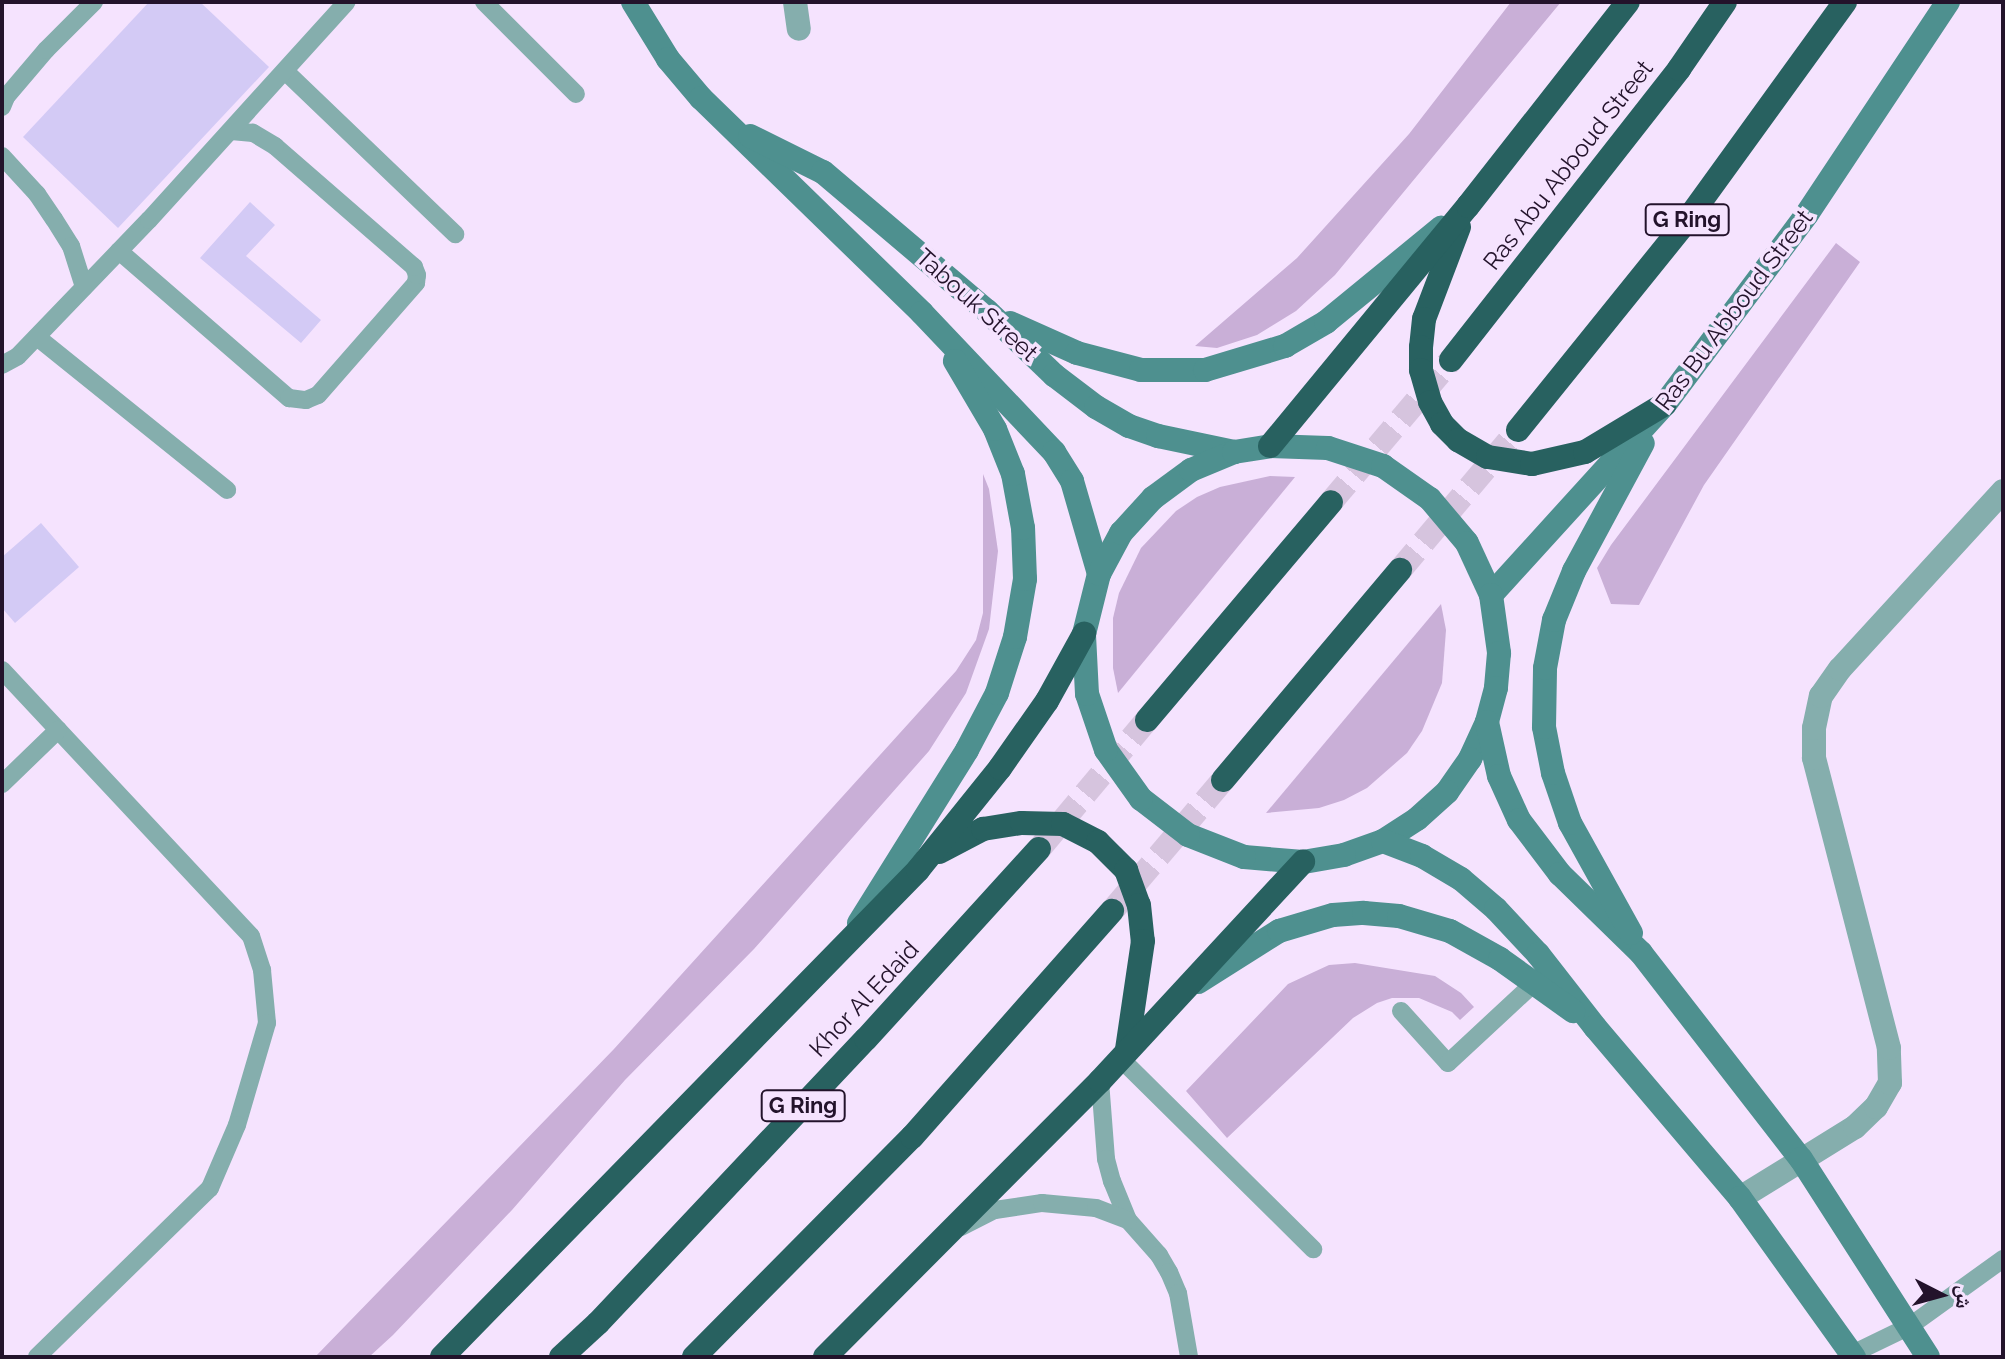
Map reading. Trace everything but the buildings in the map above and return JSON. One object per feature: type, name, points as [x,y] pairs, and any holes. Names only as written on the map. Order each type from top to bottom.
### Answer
[{"type":"highway","points":[[1270,446],[1468,206],[1628,2]]},
{"type":"highway","name":"Ras Abu Abboud Street","points":[[1451,360],[1679,69],[1725,2]]},
{"type":"highway","name":"G Ring","points":[[1518,430],[1685,223],[1845,2]]},
{"type":"highway","points":[[1468,206],[1424,319],[1421,370],[1430,402],[1442,424],[1458,440],[1488,457],[1532,464],[1585,452],[1665,404]]},
{"type":"highway","points":[[1147,720],[1331,502]]},
{"type":"highway","points":[[1223,780],[1400,570]]},
{"type":"highway","points":[[918,870],[1039,712],[1084,634]]},
{"type":"highway","points":[[442,1357],[918,870],[948,844],[983,829],[1063,824],[1098,842],[1126,870],[1139,905],[1143,941],[1123,1054]]},
{"type":"highway","name":"Khor Al Edaid","points":[[561,1357],[598,1323],[844,1062],[1039,849]]},
{"type":"highway","points":[[825,1357],[1100,1081],[1303,862]]},
{"type":"highway","points":[[694,1357],[912,1137],[1112,911]]},
{"type":"street","name":"Tabouk Street","points":[[633,2],[668,59],[701,98],[922,313],[1054,452],[1080,501],[1099,574]]},
{"type":"street","points":[[795,2],[799,29]]},
{"type":"street","name":"Ras Bu Abboud Street","points":[[1491,595],[1665,404],[1807,214],[1948,2]]},
{"type":"street","name":"Tabouk Street","points":[[733,128],[823,172],[987,311],[1054,375],[1096,407],[1129,426],[1158,436],[1234,452]]},
{"type":"street","points":[[987,311],[1077,353],[1141,370],[1217,367],[1285,346],[1326,322],[1468,206]]},
{"type":"street","points":[[843,948],[967,750],[997,693],[1015,637],[1025,579],[1023,528],[1013,474],[995,429],[969,382],[922,313]]},
{"type":"street","points":[[1641,953],[1570,823],[1557,785],[1544,727],[1545,668],[1554,620],[1574,571],[1665,404]]},
{"type":"street","points":[[1270,446],[1328,448],[1383,466],[1430,499],[1467,543],[1491,595],[1499,653],[1496,688],[1487,722],[1470,759],[1447,792],[1417,819],[1383,841],[1344,855],[1303,862],[1244,857],[1188,835],[1141,799],[1106,750],[1087,694],[1084,634],[1099,574],[1121,533],[1153,498],[1191,470],[1234,452],[1270,446]]},
{"type":"street","points":[[1740,1198],[1855,1127],[1876,1107],[1890,1083],[1889,1048],[1814,758],[1814,728],[1821,696],[1840,669],[2003,491]]},
{"type":"street","points":[[1487,722],[1499,776],[1519,820],[1560,874],[1641,953],[1801,1159],[1928,1357]]},
{"type":"street","points":[[1383,841],[1422,856],[1461,879],[1496,909],[1538,954],[1595,1027],[1740,1198],[1853,1355]]},
{"type":"street","points":[[1180,995],[1253,944],[1279,931],[1347,913],[1399,916],[1450,931],[1474,943],[1595,1027]]},
{"type":"lane","points":[[2,107],[6,97],[46,50],[94,2]]},
{"type":"lane","points":[[2,365],[18,356],[119,251],[347,2]]},
{"type":"lane","points":[[484,2],[576,94]]},
{"type":"lane","points":[[285,71],[455,234]]},
{"type":"lane","points":[[119,251],[289,398],[306,400],[318,395],[416,283],[414,267],[275,146],[253,133],[231,131]]},
{"type":"lane","points":[[2,156],[37,194],[71,246],[84,287]]},
{"type":"lane","points":[[37,337],[227,490]]},
{"type":"lane","points":[[2,670],[251,936],[262,970],[267,1023],[237,1125],[210,1188],[37,1357]]},
{"type":"lane","points":[[2,784],[58,730]]},
{"type":"lane","points":[[1401,1011],[1448,1063],[1534,983]]},
{"type":"lane","points":[[1123,1054],[1313,1249]]},
{"type":"lane","points":[[1100,1081],[1106,1159],[1128,1220],[1159,1255],[1178,1293],[1185,1352]]},
{"type":"lane","points":[[952,1231],[995,1210],[1042,1203],[1096,1208],[1128,1220]]},
{"type":"lane","points":[[1853,1355],[1910,1326],[2003,1259]]},
{"type":"shaded area","points":[[1511,2],[1561,2],[1335,275],[1296,311],[1257,335],[1217,348],[1195,346],[1297,258],[1409,134]]},
{"type":"shaded area","points":[[1836,243],[1860,262],[1704,485],[1639,605],[1611,604],[1597,568],[1611,545]]},
{"type":"shaded area","points":[[983,474],[989,489],[998,551],[989,629],[966,693],[929,751],[754,949],[625,1080],[512,1210],[393,1335],[369,1357],[315,1357],[614,1049],[956,671],[976,640],[983,613]]},
{"type":"shaded area","points":[[1270,476],[1295,477],[1118,693],[1113,668],[1113,618],[1119,593],[1141,548],[1176,511],[1197,497],[1220,487]]},
{"type":"shaded area","points":[[1441,604],[1446,630],[1442,683],[1422,731],[1407,753],[1367,788],[1344,800],[1319,808],[1266,813]]},
{"type":"shaded area","points":[[1355,963],[1435,976],[1461,993],[1474,1007],[1460,1020],[1452,1012],[1419,998],[1392,998],[1377,1003],[1353,1018],[1227,1138],[1186,1091],[1288,984],[1329,965]]},
{"type":"tunnel","points":[[1331,502],[1451,360]]},
{"type":"tunnel","points":[[1400,570],[1518,430]]},
{"type":"tunnel","points":[[1039,849],[1147,720]]},
{"type":"tunnel","points":[[1112,911],[1223,780]]}]
